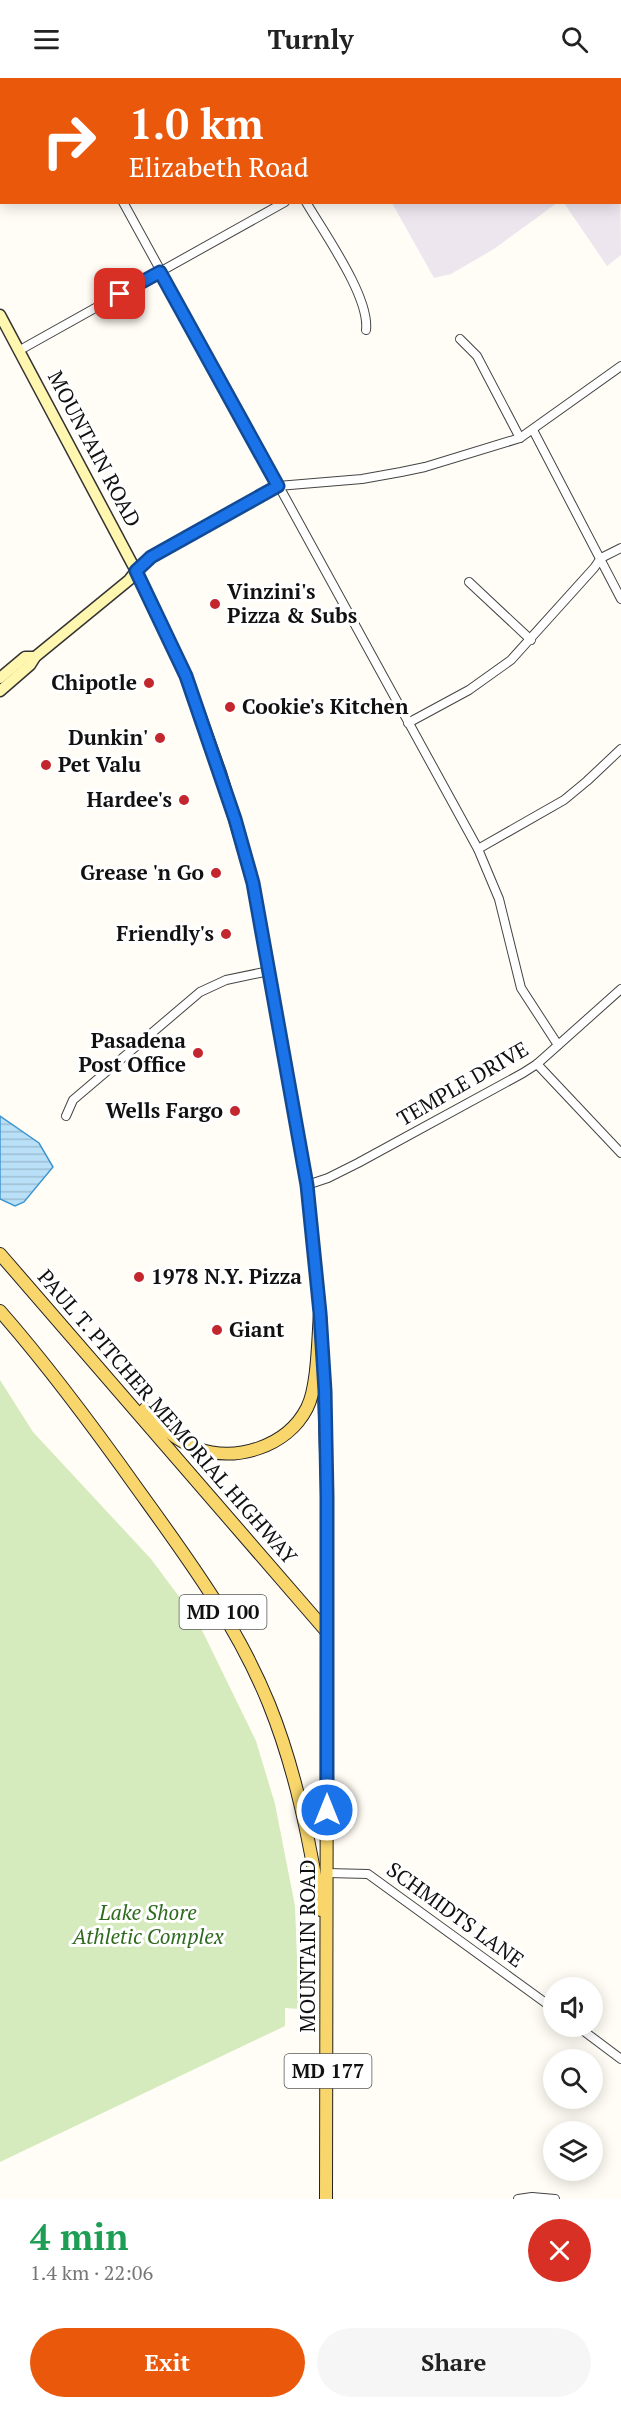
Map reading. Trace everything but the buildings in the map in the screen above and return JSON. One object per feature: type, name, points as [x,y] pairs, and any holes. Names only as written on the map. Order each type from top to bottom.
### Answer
[{"type":"main road","name":"MOUNTAIN ROAD","points":[[0,315],[136,571],[186,676],[221,774],[253,883],[307,1185],[320,1313],[327,1473],[327,2199]]},
{"type":"main road","points":[[0,691],[30,665],[35,657],[129,580],[136,571]]},
{"type":"main road","points":[[0,678],[25,657],[35,657]]},
{"type":"main road","name":"PAUL T. PITCHER MEMORIAL HIGHWAY","points":[[0,1254],[327,1632]]},
{"type":"main road","name":"MD 100","points":[[0,1311],[44,1363],[194,1566],[235,1634],[268,1703],[290,1763],[310,1840],[327,1944]]},
{"type":"main road","points":[[73,1337],[160,1425],[177,1439],[196,1448],[217,1453],[237,1454],[270,1444],[284,1434],[308,1407],[313,1389],[320,1313]]},
{"type":"street","points":[[124,204],[478,849],[499,898],[520,988],[558,1045]]},
{"type":"street","points":[[20,350],[281,204]]},
{"type":"street","points":[[307,204],[357,291],[367,319],[366,330]]},
{"type":"street","points":[[460,339],[477,356],[520,438]]},
{"type":"street","points":[[136,571],[151,557],[278,486],[362,479],[401,472],[520,438],[621,366]]},
{"type":"street","points":[[533,430],[621,599]]},
{"type":"street","points":[[408,723],[482,682],[511,660],[601,558],[621,548]]},
{"type":"street","points":[[469,582],[531,640]]},
{"type":"street","points":[[478,849],[564,800],[588,781],[621,749]]},
{"type":"street","points":[[66,1116],[73,1100],[200,992],[226,980],[269,971]]},
{"type":"street","name":"TEMPLE DRIVE","points":[[307,1185],[328,1178],[416,1133],[537,1064],[621,989]]},
{"type":"street","points":[[537,1064],[621,1153]]},
{"type":"street","name":"SCHMIDTS LANE","points":[[327,1873],[368,1874],[543,2001]]},
{"type":"street","points":[[592,2037],[621,2059]]},
{"type":"street","points":[[518,2199],[532,2197],[555,2199]]},
{"type":"shaded area","points":[[393,204],[556,204],[494,249],[451,274],[434,278]]},
{"type":"shaded area","points":[[565,204],[620,204],[621,255],[607,266]]},
{"type":"green space","name":"Lake Shore Athletic Complex","points":[[0,1380],[33,1432],[151,1559],[198,1622],[256,1741],[275,1804],[295,1906],[299,2009],[285,2008],[285,2026],[0,2162]]},
{"type":"water","points":[[0,1116],[39,1143],[53,1167],[24,1202],[15,1206],[0,1199]]},
{"type":"place","name":"Vinzini's Pizza & Subs","points":[[215,604]]},
{"type":"place","name":"Chipotle","points":[[149,683]]},
{"type":"place","name":"Cookie's Kitchen","points":[[230,707]]},
{"type":"place","name":"Dunkin'","points":[[160,738]]},
{"type":"place","name":"Pet Valu","points":[[46,765]]},
{"type":"place","name":"Hardee's","points":[[184,800]]},
{"type":"place","name":"Grease 'n Go","points":[[216,873]]},
{"type":"place","name":"Friendly's","points":[[226,934]]},
{"type":"place","name":"Pasadena Post Office","points":[[198,1053]]},
{"type":"place","name":"Wells Fargo","points":[[235,1111]]},
{"type":"place","name":"1978 N.Y. Pizza","points":[[139,1277]]},
{"type":"place","name":"Giant","points":[[217,1330]]},
{"type":"route","points":[[120,294],[160,272],[278,486],[151,557],[136,571],[186,676],[221,774],[253,883],[307,1185],[320,1313],[325,1391],[327,1810]]}]
